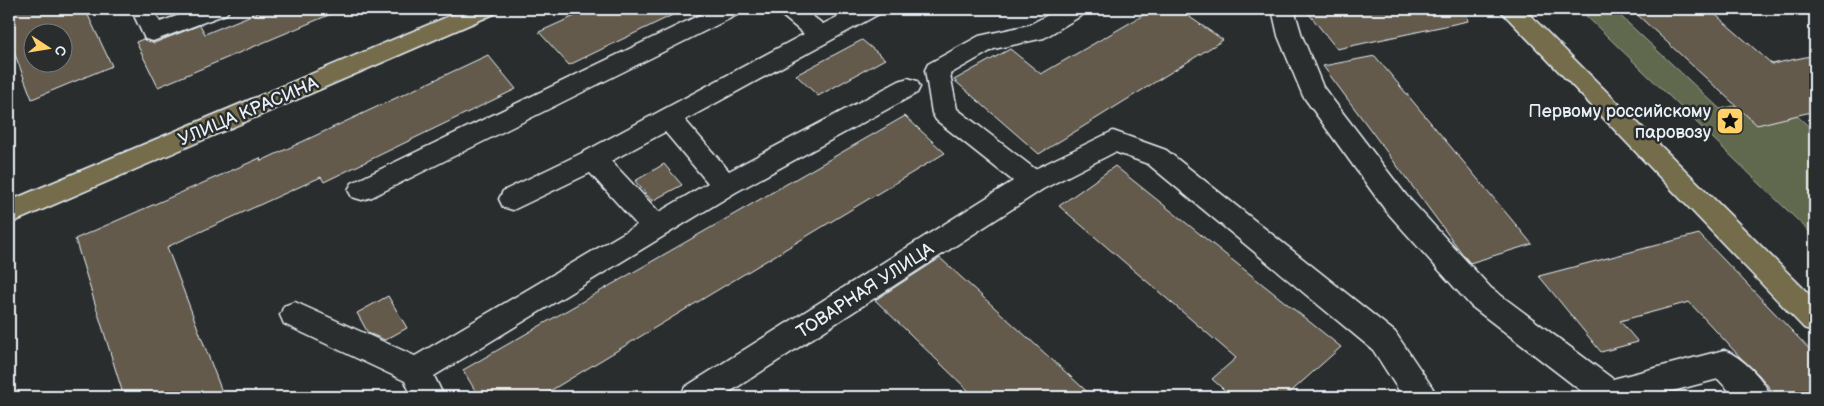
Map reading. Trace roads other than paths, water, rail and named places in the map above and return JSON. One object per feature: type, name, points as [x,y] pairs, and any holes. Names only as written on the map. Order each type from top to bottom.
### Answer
[{"type":"main road","points":[[1511,9],[1815,319]]},
{"type":"main road","name":"УЛИЦА КРАСИНА","points":[[9,213],[478,10]]},
{"type":"lane","points":[[142,9],[153,33],[218,9]]},
{"type":"lane","points":[[362,190],[731,9]]},
{"type":"lane","points":[[788,9],[821,35]]},
{"type":"lane","points":[[513,199],[593,159],[870,9]]},
{"type":"lane","points":[[1033,182],[945,113],[938,70],[987,42],[1036,32],[1074,9]]},
{"type":"lane","points":[[1283,9],[1290,36],[1312,90],[1396,203],[1481,297],[1608,394],[1724,364],[1755,397]]},
{"type":"lane","points":[[295,315],[422,384],[657,228],[726,185],[908,87]]},
{"type":"lane","points":[[668,118],[726,185]]},
{"type":"lane","name":"ТОВАРНАЯ УЛИЦА","points":[[696,397],[1033,182],[1113,141],[1157,157],[1384,341],[1421,397]]},
{"type":"lane","points":[[593,159],[657,228]]},
{"type":"place","name":"Первому российскому паровозу","points":[[1730,121]]}]
